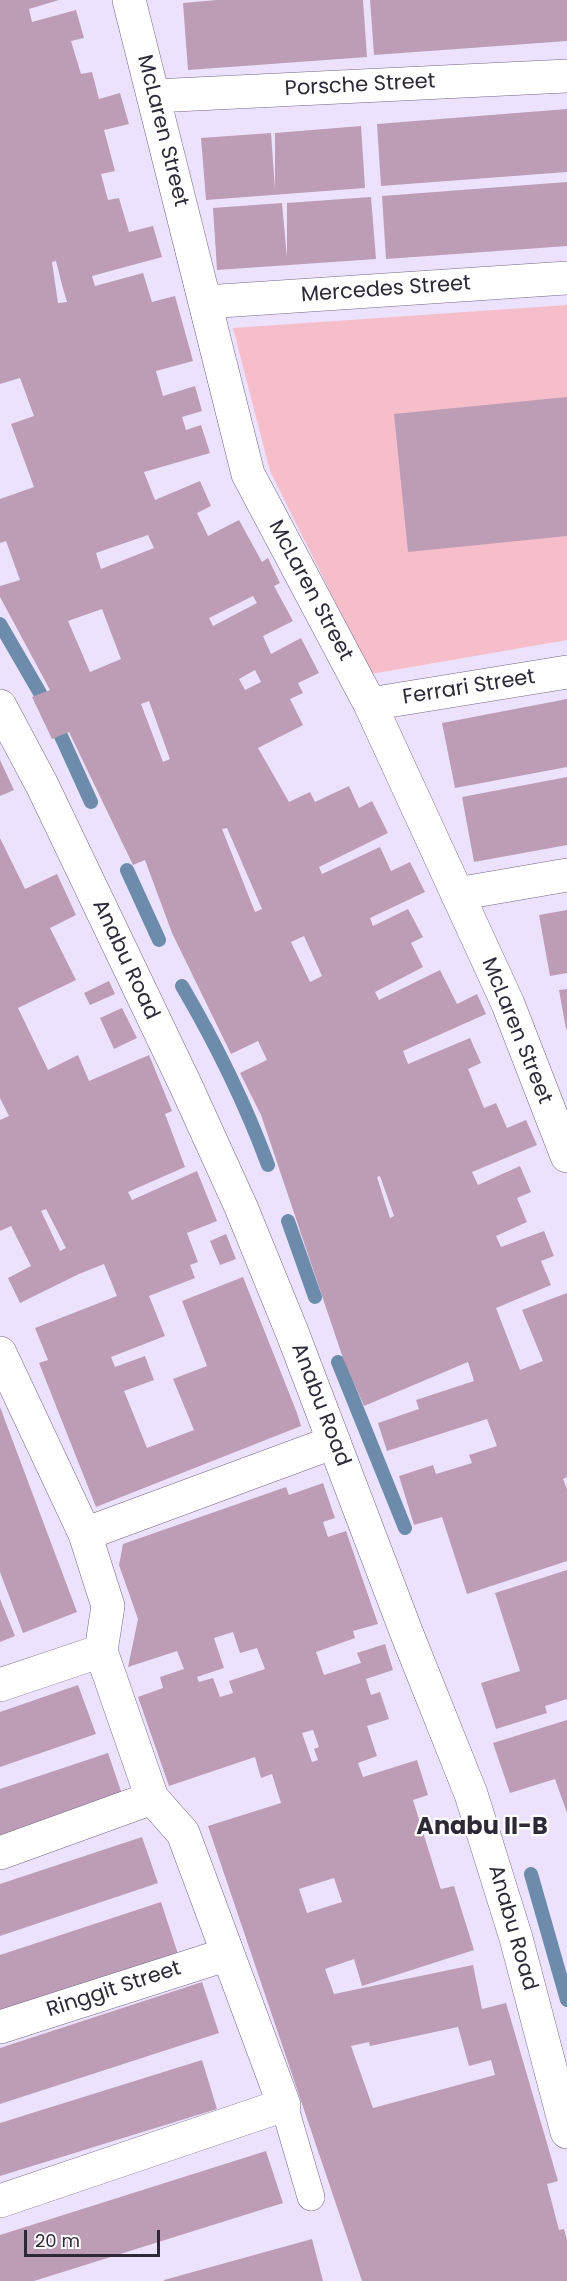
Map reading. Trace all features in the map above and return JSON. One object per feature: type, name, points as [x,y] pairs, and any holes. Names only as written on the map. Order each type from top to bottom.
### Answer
[{"type":"street","name":"McLaren Street","points":[[129,0],[248,474],[370,704],[508,1004],[554,1085],[567,1156]]},
{"type":"street","name":"Porsche Street","points":[[154,96],[567,76]]},
{"type":"street","name":"Mercedes Street","points":[[206,303],[567,278]]},
{"type":"street","name":"Ferrari Street","points":[[370,704],[567,672]]},
{"type":"street","name":"Anabu Road","points":[[0,706],[38,778],[132,971],[241,1208],[471,1794],[516,1938],[567,2132]]},
{"type":"street","points":[[457,894],[567,875]]},
{"type":"street","points":[[0,1353],[85,1534],[108,1606],[101,1651],[152,1798],[183,1833],[284,2105],[0,2201]]},
{"type":"street","points":[[85,1534],[334,1442]]},
{"type":"street","points":[[0,1685],[101,1651]]},
{"type":"street","points":[[0,1853],[152,1798]]},
{"type":"street","name":"Ringgit Street","points":[[0,2027],[228,1954]]},
{"type":"lane","points":[[284,2105],[311,2197]]},
{"type":"shaded area","points":[[567,305],[567,640],[371,674],[270,471],[233,328]]},
{"type":"building","points":[[0,0],[59,0],[29,9],[32,22],[76,10],[84,38],[71,41],[81,74],[92,72],[99,99],[120,93],[129,124],[104,130],[115,171],[101,174],[108,200],[119,198],[129,232],[153,226],[162,257],[92,276],[95,286],[143,273],[152,302],[175,296],[193,361],[156,371],[163,396],[195,386],[202,411],[182,417],[186,430],[201,425],[210,453],[144,472],[155,500],[200,481],[211,506],[197,513],[208,536],[239,520],[262,562],[268,558],[280,583],[274,586],[293,621],[263,636],[271,654],[301,638],[319,673],[298,683],[303,693],[290,699],[303,725],[258,748],[289,802],[310,792],[315,802],[349,786],[359,808],[372,801],[388,833],[319,867],[322,874],[380,847],[391,871],[410,862],[425,892],[370,918],[373,926],[408,909],[423,937],[411,943],[423,967],[375,992],[379,1000],[440,970],[457,1004],[477,994],[486,1014],[403,1051],[408,1064],[470,1038],[481,1063],[468,1069],[484,1108],[496,1103],[507,1128],[526,1120],[537,1145],[472,1172],[478,1185],[520,1166],[531,1192],[517,1198],[527,1222],[496,1236],[501,1247],[544,1231],[554,1256],[541,1261],[551,1285],[496,1308],[520,1370],[543,1361],[522,1310],[567,1293],[567,1477],[563,1479],[567,1489],[567,1561],[467,1594],[442,1517],[414,1525],[399,1476],[433,1465],[436,1474],[472,1463],[469,1455],[497,1446],[487,1419],[387,1451],[378,1423],[419,1409],[416,1400],[474,1381],[468,1362],[364,1406],[343,1358],[261,1115],[240,1073],[267,1060],[258,1041],[231,1054],[172,933],[145,860],[133,865],[69,732],[52,739],[32,697],[50,690],[0,597],[0,586],[20,580],[6,541],[0,543],[0,499],[34,487],[11,424],[34,416],[20,378],[0,384]],"holes":[[[56,261],[67,302],[58,303],[52,262]],[[148,535],[154,548],[101,569],[96,553]],[[253,596],[257,603],[213,626],[209,618]],[[102,609],[121,659],[90,672],[68,621]],[[255,670],[261,682],[245,690],[239,679]],[[149,701],[170,759],[163,762],[141,704]],[[227,828],[262,909],[255,912],[222,829]],[[304,936],[322,976],[310,982],[291,942]],[[380,1176],[394,1216],[390,1218],[377,1177]]]},
{"type":"building","points":[[217,0],[363,0],[367,57],[188,70],[183,3]]},
{"type":"building","points":[[370,0],[567,0],[567,41],[374,55]]},
{"type":"building","points":[[567,109],[567,172],[381,186],[377,124]]},
{"type":"building","points":[[361,126],[365,188],[206,200],[201,138],[271,133],[275,189],[275,133]]},
{"type":"building","points":[[567,182],[567,246],[386,259],[382,196]]},
{"type":"building","points":[[371,197],[376,259],[217,270],[213,208],[282,203],[287,258],[287,203]]},
{"type":"building","points":[[567,397],[567,536],[408,552],[394,414]]},
{"type":"building","points":[[567,699],[567,767],[455,788],[442,723]]},
{"type":"building","points":[[0,760],[14,790],[0,796]]},
{"type":"building","points":[[567,777],[567,845],[474,862],[462,797]]},
{"type":"building","points":[[0,838],[25,889],[57,874],[76,915],[50,928],[76,980],[18,1008],[48,1070],[78,1055],[89,1081],[149,1055],[172,1111],[165,1114],[185,1167],[128,1192],[132,1200],[197,1171],[217,1221],[187,1233],[198,1262],[190,1265],[195,1278],[149,1296],[165,1336],[111,1357],[115,1367],[145,1356],[154,1380],[124,1391],[147,1448],[194,1430],[173,1379],[207,1366],[182,1301],[243,1277],[301,1426],[96,1507],[39,1363],[48,1360],[35,1328],[117,1296],[104,1264],[20,1303],[8,1278],[31,1266],[11,1226],[0,1231],[0,1120],[9,1116],[0,1098]],"holes":[[[46,1209],[66,1248],[60,1251],[41,1211]]]},
{"type":"building","points":[[567,910],[567,973],[550,976],[539,915]]},
{"type":"building","points":[[109,981],[115,994],[90,1005],[84,993]]},
{"type":"building","points":[[567,989],[567,1029],[566,1029],[559,990]]},
{"type":"building","points":[[122,1008],[137,1038],[114,1049],[100,1018]]},
{"type":"building","points":[[226,1234],[236,1259],[220,1265],[210,1241]]},
{"type":"building","points":[[0,1407],[77,1612],[23,1633],[0,1572]]},
{"type":"building","points":[[323,1483],[335,1518],[323,1522],[328,1537],[346,1531],[378,1624],[353,1631],[355,1638],[316,1652],[324,1675],[361,1663],[357,1653],[385,1644],[393,1670],[366,1679],[371,1695],[380,1692],[389,1719],[367,1726],[377,1756],[358,1763],[363,1777],[417,1760],[428,1795],[413,1800],[440,1887],[441,1889],[454,1886],[474,1950],[362,1986],[354,1959],[325,1969],[334,1994],[473,1965],[482,2009],[506,2003],[558,2181],[547,2184],[559,2230],[564,2229],[567,2240],[567,2281],[362,2281],[208,1826],[281,1803],[272,1774],[261,1778],[255,1757],[169,1786],[138,1697],[163,1688],[160,1677],[184,1669],[177,1651],[128,1667],[138,1619],[119,1565],[123,1544],[286,1487],[289,1495]],"holes":[[[233,1632],[240,1653],[257,1648],[265,1669],[229,1681],[233,1693],[220,1697],[213,1678],[199,1682],[197,1677],[224,1668],[214,1638]],[[313,1730],[319,1747],[314,1749],[318,1760],[312,1762],[302,1733]],[[334,1878],[342,1902],[307,1913],[299,1889]],[[458,2027],[469,2066],[491,2060],[495,2075],[373,2108],[351,2046],[369,2042],[370,2046]]]},
{"type":"building","points":[[567,1570],[567,1699],[545,1706],[547,1713],[496,1729],[481,1683],[520,1671],[495,1593]]},
{"type":"building","points":[[0,1599],[15,1636],[0,1642]]},
{"type":"building","points":[[78,1685],[96,1734],[0,1767],[0,1712]]},
{"type":"building","points":[[567,1720],[567,1813],[555,1779],[510,1793],[493,1743]]},
{"type":"building","points":[[108,1753],[123,1797],[0,1838],[0,1789]]},
{"type":"building","points":[[142,1837],[158,1883],[0,1936],[0,1884]]},
{"type":"building","points":[[161,1902],[178,1954],[0,2012],[0,1955]]},
{"type":"building","points":[[202,1982],[219,2033],[0,2104],[0,2048]]},
{"type":"building","points":[[202,2060],[217,2109],[0,2176],[0,2123]]},
{"type":"building","points":[[266,2151],[283,2203],[34,2281],[0,2281],[0,2235]]},
{"type":"building","points":[[312,2239],[323,2281],[164,2281],[164,2280]]},
{"type":"waterway","points":[[0,624],[40,693]]},
{"type":"waterway","points":[[61,736],[91,802]]},
{"type":"waterway","points":[[127,870],[159,940]]},
{"type":"waterway","points":[[182,986],[229,1074],[268,1165]]},
{"type":"waterway","points":[[288,1221],[315,1297]]},
{"type":"waterway","points":[[338,1362],[405,1528]]},
{"type":"waterway","points":[[531,1874],[567,2000]]},
{"type":"district","name":"Anabu II-B","points":[[482,1828]]}]
